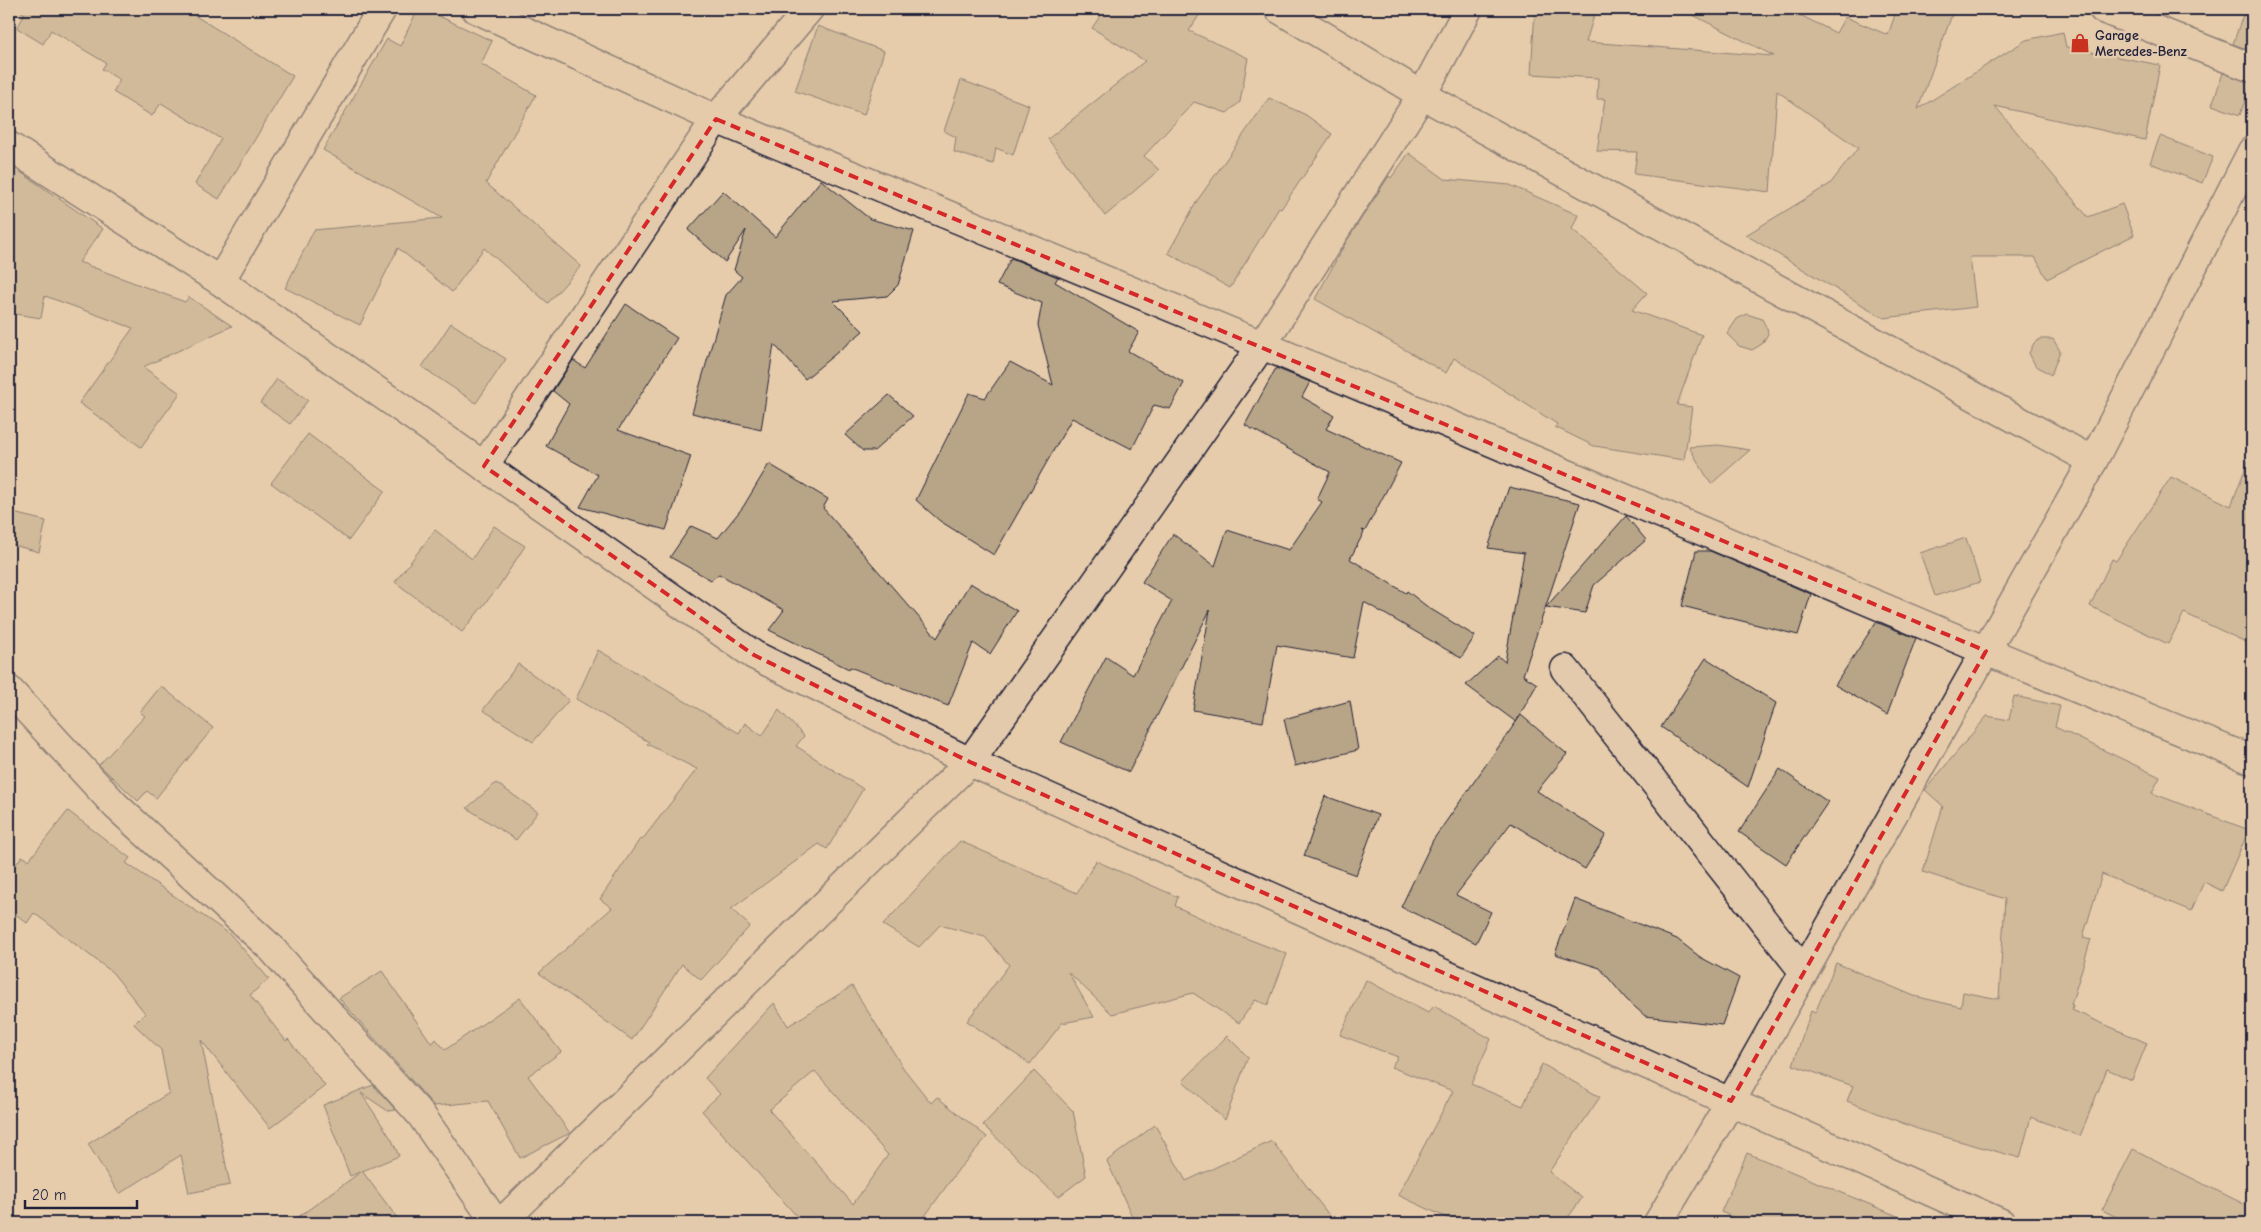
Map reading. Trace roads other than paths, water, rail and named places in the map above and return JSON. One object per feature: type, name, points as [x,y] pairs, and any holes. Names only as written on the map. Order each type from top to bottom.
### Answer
[{"type":"street","points":[[220,281],[382,9]]},
{"type":"street","points":[[476,9],[716,119],[1262,345],[1986,651],[2252,760]]},
{"type":"street","points":[[484,466],[716,119],[809,9]]},
{"type":"street","points":[[1279,9],[1422,95],[2093,461]]},
{"type":"street","points":[[501,1223],[970,762],[1262,345],[1422,95],[1468,9]]},
{"type":"street","points":[[2103,9],[2252,68]]},
{"type":"street","points":[[9,146],[220,281],[754,655],[970,762],[2001,1223]]},
{"type":"street","points":[[1658,1223],[1731,1101],[2093,461],[2252,151]]},
{"type":"street","points":[[1564,669],[1804,972]]},
{"type":"street","points":[[9,690],[116,806],[271,948],[421,1115],[496,1223]]},
{"type":"place","name":"Garage Mercedes-Benz","points":[[2080,43]]}]
